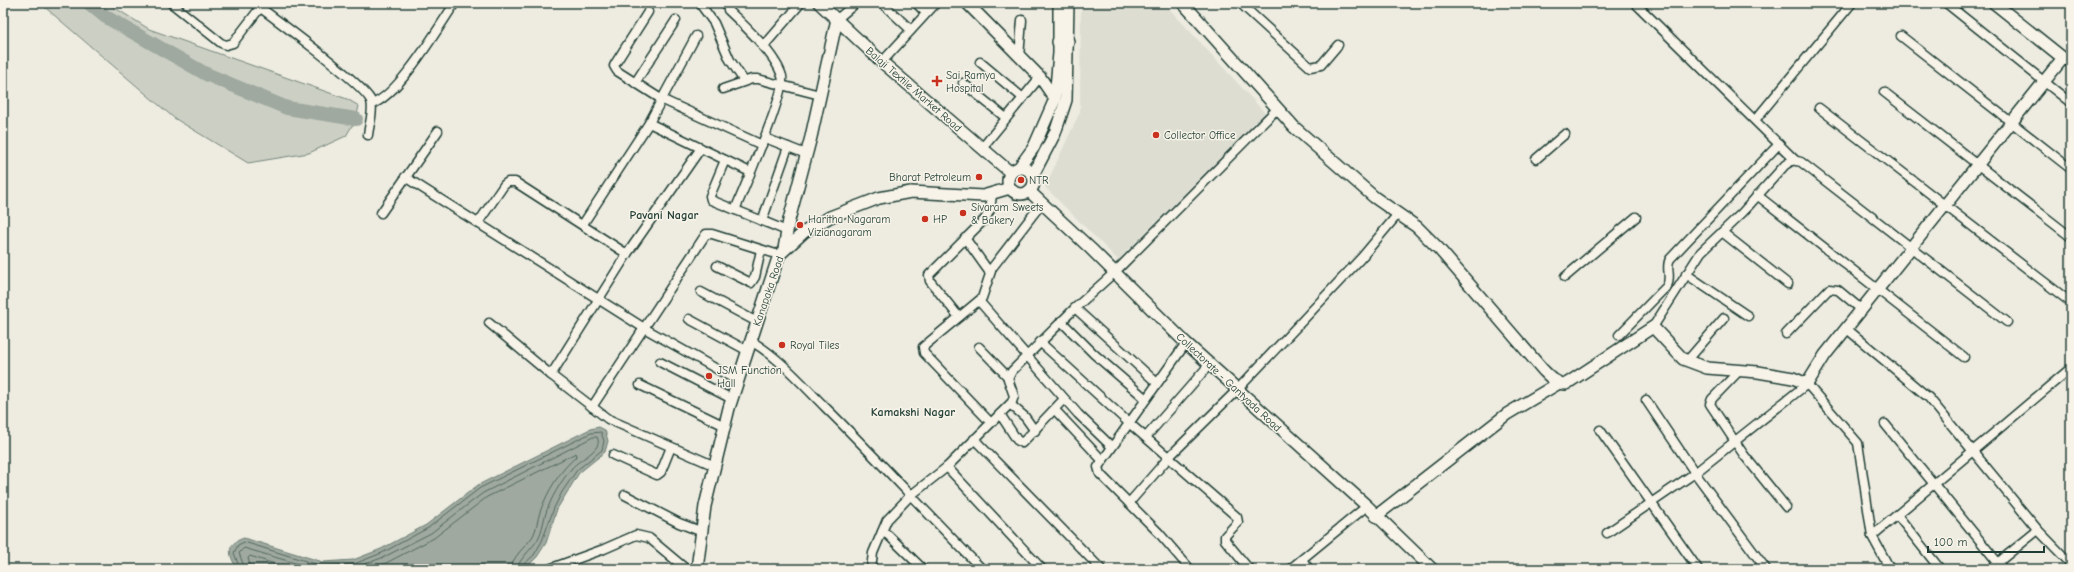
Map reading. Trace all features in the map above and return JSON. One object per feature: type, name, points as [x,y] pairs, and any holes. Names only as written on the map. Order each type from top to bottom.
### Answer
[{"type":"street","points":[[171,3],[221,43],[226,45],[233,43],[259,4],[367,95],[372,104],[368,135]]},
{"type":"street","points":[[372,104],[386,96],[410,68],[455,3]]},
{"type":"street","points":[[727,3],[728,10],[763,46],[782,76],[782,85],[763,141],[735,210]]},
{"type":"street","points":[[763,46],[801,3]]},
{"type":"street","points":[[592,407],[706,234],[712,234],[761,250],[778,259],[787,231],[806,154],[837,19],[856,3]]},
{"type":"street","points":[[882,3],[911,30]]},
{"type":"street","points":[[916,3],[926,14]]},
{"type":"street","points":[[882,62],[936,3]]},
{"type":"street","points":[[967,3],[1040,77],[1055,100]]},
{"type":"street","points":[[1059,3],[1063,42],[1066,100],[1056,133],[1032,175],[1033,184],[1029,191],[1021,194],[1010,188],[1008,180],[1034,146],[1055,100],[1063,42],[1068,3]]},
{"type":"street","points":[[1183,3],[1294,126],[1346,173],[1417,227],[1439,249],[1543,370],[1559,383],[1566,384],[1653,327],[1701,252],[1788,162],[1802,162],[2007,322]]},
{"type":"street","points":[[1240,3],[1310,67],[1321,65],[1338,45]]},
{"type":"street","points":[[1636,3],[1756,119],[1796,161]]},
{"type":"street","points":[[1756,119],[1852,3]]},
{"type":"street","points":[[1946,3],[2071,103]]},
{"type":"street","points":[[1608,533],[1695,473],[1807,384],[1825,355],[2044,82],[2067,61],[1994,3]]},
{"type":"street","points":[[701,5],[714,23],[730,60],[744,81]]},
{"type":"street","name":"Balaji Textile Market Road","points":[[824,5],[882,62],[982,148],[1015,171]]},
{"type":"street","points":[[648,12],[614,66],[617,71],[661,99],[763,141],[788,147],[806,154]]},
{"type":"street","points":[[635,83],[676,20]]},
{"type":"street","points":[[1019,57],[1022,20]]},
{"type":"street","points":[[583,224],[649,123],[696,36]]},
{"type":"street","points":[[1901,36],[2071,169]]},
{"type":"street","points":[[980,62],[1023,98]]},
{"type":"street","points":[[982,148],[1040,77]]},
{"type":"street","points":[[723,88],[744,81],[758,79],[820,95]]},
{"type":"street","points":[[963,83],[1006,118]]},
{"type":"street","points":[[1884,92],[2071,237]]},
{"type":"street","points":[[1008,377],[1025,356],[1061,320],[1114,272],[1278,108]]},
{"type":"street","points":[[1819,108],[2069,301]]},
{"type":"street","points":[[649,123],[750,172]]},
{"type":"street","points":[[381,213],[438,131]]},
{"type":"street","points":[[1536,159],[1565,134]]},
{"type":"street","points":[[1619,335],[1667,286],[1670,278],[1668,266],[1670,259],[1780,144]]},
{"type":"street","points":[[1034,146],[1046,151]]},
{"type":"street","points":[[762,221],[788,147]]},
{"type":"street","points":[[551,374],[627,254],[701,148]]},
{"type":"street","points":[[725,160],[710,198],[713,202],[787,231]]},
{"type":"street","points":[[1015,171],[1026,170],[1032,175]]},
{"type":"street","points":[[405,177],[644,328],[738,381]]},
{"type":"street","points":[[478,223],[504,186],[511,181],[516,182],[583,224],[627,254]]},
{"type":"street","name":"Kanapaka Road","points":[[697,569],[700,531],[732,399],[778,259],[804,232],[830,217],[879,198],[911,192],[956,196],[992,195],[1010,188]]},
{"type":"street","name":"Collectorate - Gantyada Road","points":[[1029,191],[1209,365],[1367,506],[1432,569]]},
{"type":"street","points":[[959,317],[928,278],[931,271],[988,215],[992,195]]},
{"type":"street","points":[[1757,195],[1964,357]]},
{"type":"street","points":[[990,422],[923,350],[925,344],[979,301],[985,293],[990,273],[1042,203]]},
{"type":"street","points":[[1128,503],[1170,456],[1237,390],[1362,257],[1398,214]]},
{"type":"street","points":[[1565,277],[1636,217]]},
{"type":"street","points":[[1722,232],[1788,284]]},
{"type":"street","points":[[965,238],[990,273]]},
{"type":"street","points":[[717,266],[751,283],[755,277],[761,250]]},
{"type":"street","points":[[1686,274],[1748,316]]},
{"type":"street","points":[[1786,334],[1829,289],[1838,290],[1862,310]]},
{"type":"street","points":[[701,292],[757,322]]},
{"type":"street","points":[[979,301],[1025,356],[1064,399],[1111,446]]},
{"type":"street","points":[[1075,308],[1157,383]]},
{"type":"street","points":[[1687,361],[1724,318]]},
{"type":"street","points":[[689,319],[749,346],[764,348],[844,426],[982,569]]},
{"type":"street","points":[[1061,320],[1094,354],[1146,399]]},
{"type":"street","points":[[489,323],[592,407],[616,423],[715,466]]},
{"type":"street","points":[[1653,327],[1683,359],[1687,361],[1707,368],[1793,378],[1807,384],[1858,443],[1872,536],[1890,569]]},
{"type":"street","points":[[1847,329],[1928,398],[2038,530],[2071,564]]},
{"type":"street","points":[[1040,342],[1129,423],[1170,456],[1237,517],[1238,522],[1225,536],[1225,540],[1249,569]]},
{"type":"street","points":[[1186,343],[1111,446],[1098,467],[1100,474],[1159,533],[1190,569]]},
{"type":"street","points":[[871,569],[873,553],[887,520],[910,496],[947,467],[990,422],[1010,405],[1014,396],[1008,377],[979,347]]},
{"type":"street","points":[[660,362],[732,399]]},
{"type":"street","points":[[1146,437],[1209,365]]},
{"type":"street","points":[[1872,536],[2071,368]]},
{"type":"street","points":[[1739,371],[1710,402],[1735,442],[1786,507]]},
{"type":"street","points":[[1376,516],[1507,414],[1559,383]]},
{"type":"street","points":[[640,385],[725,426]]},
{"type":"street","points":[[1000,414],[1020,442],[1025,442],[1064,399]]},
{"type":"street","points":[[1646,400],[1695,473],[1766,569]]},
{"type":"street","points":[[1010,405],[1025,417],[1035,431]]},
{"type":"street","points":[[1055,410],[1102,460]]},
{"type":"street","points":[[1885,424],[2001,566]]},
{"type":"street","points":[[1600,430],[1698,569]]},
{"type":"street","points":[[974,439],[1101,569]]},
{"type":"street","points":[[613,454],[657,475],[661,472],[671,448]]},
{"type":"street","points":[[947,467],[1042,569]]},
{"type":"street","points":[[625,495],[679,523],[700,531]]},
{"type":"street","points":[[1290,569],[1367,506]]},
{"type":"street","points":[[1897,516],[1940,569]]},
{"type":"street","points":[[1990,569],[2001,566],[2038,530]]},
{"type":"street","points":[[882,532],[923,569]]},
{"type":"street","points":[[549,569],[604,549],[636,535],[649,538],[686,569]]},
{"type":"street","points":[[1302,560],[1309,569]]},
{"type":"shaded area","points":[[40,3],[107,3],[149,29],[347,99],[359,106],[356,119],[346,136],[309,153],[248,163],[174,118]]},
{"type":"shaded area","name":"Collector Office","points":[[1081,3],[1164,3],[1265,113],[1118,260],[1045,187],[1080,112]]},
{"type":"water","points":[[599,427],[605,430],[608,441],[605,452],[579,473],[557,509],[546,543],[537,557],[525,569],[237,569],[232,559],[230,550],[231,547],[238,540],[244,538],[323,562],[353,560],[381,549],[426,525],[478,485],[590,429]]},
{"type":"waterway","points":[[89,3],[106,17],[206,74],[287,108],[356,119]]},
{"type":"place","name":"Sai Ramya Hospital","points":[[937,81]]},
{"type":"place","name":"Collector Office","points":[[1156,135]]},
{"type":"place","name":"Bharat Petroleum","points":[[979,177]]},
{"type":"place","name":"NTR","points":[[1021,180]]},
{"type":"place","name":"Sivaram Sweets & Bakery","points":[[963,213]]},
{"type":"place","name":"HP","points":[[925,219]]},
{"type":"place","name":"Haritha Nagaram Vizianagaram","points":[[800,225]]},
{"type":"place","name":"Royal Tiles","points":[[782,345]]},
{"type":"place","name":"JSM Function Hall","points":[[709,376]]},
{"type":"district","name":"Pavani Nagar","points":[[664,215]]},
{"type":"district","name":"Kamakshi Nagar","points":[[913,412]]}]
